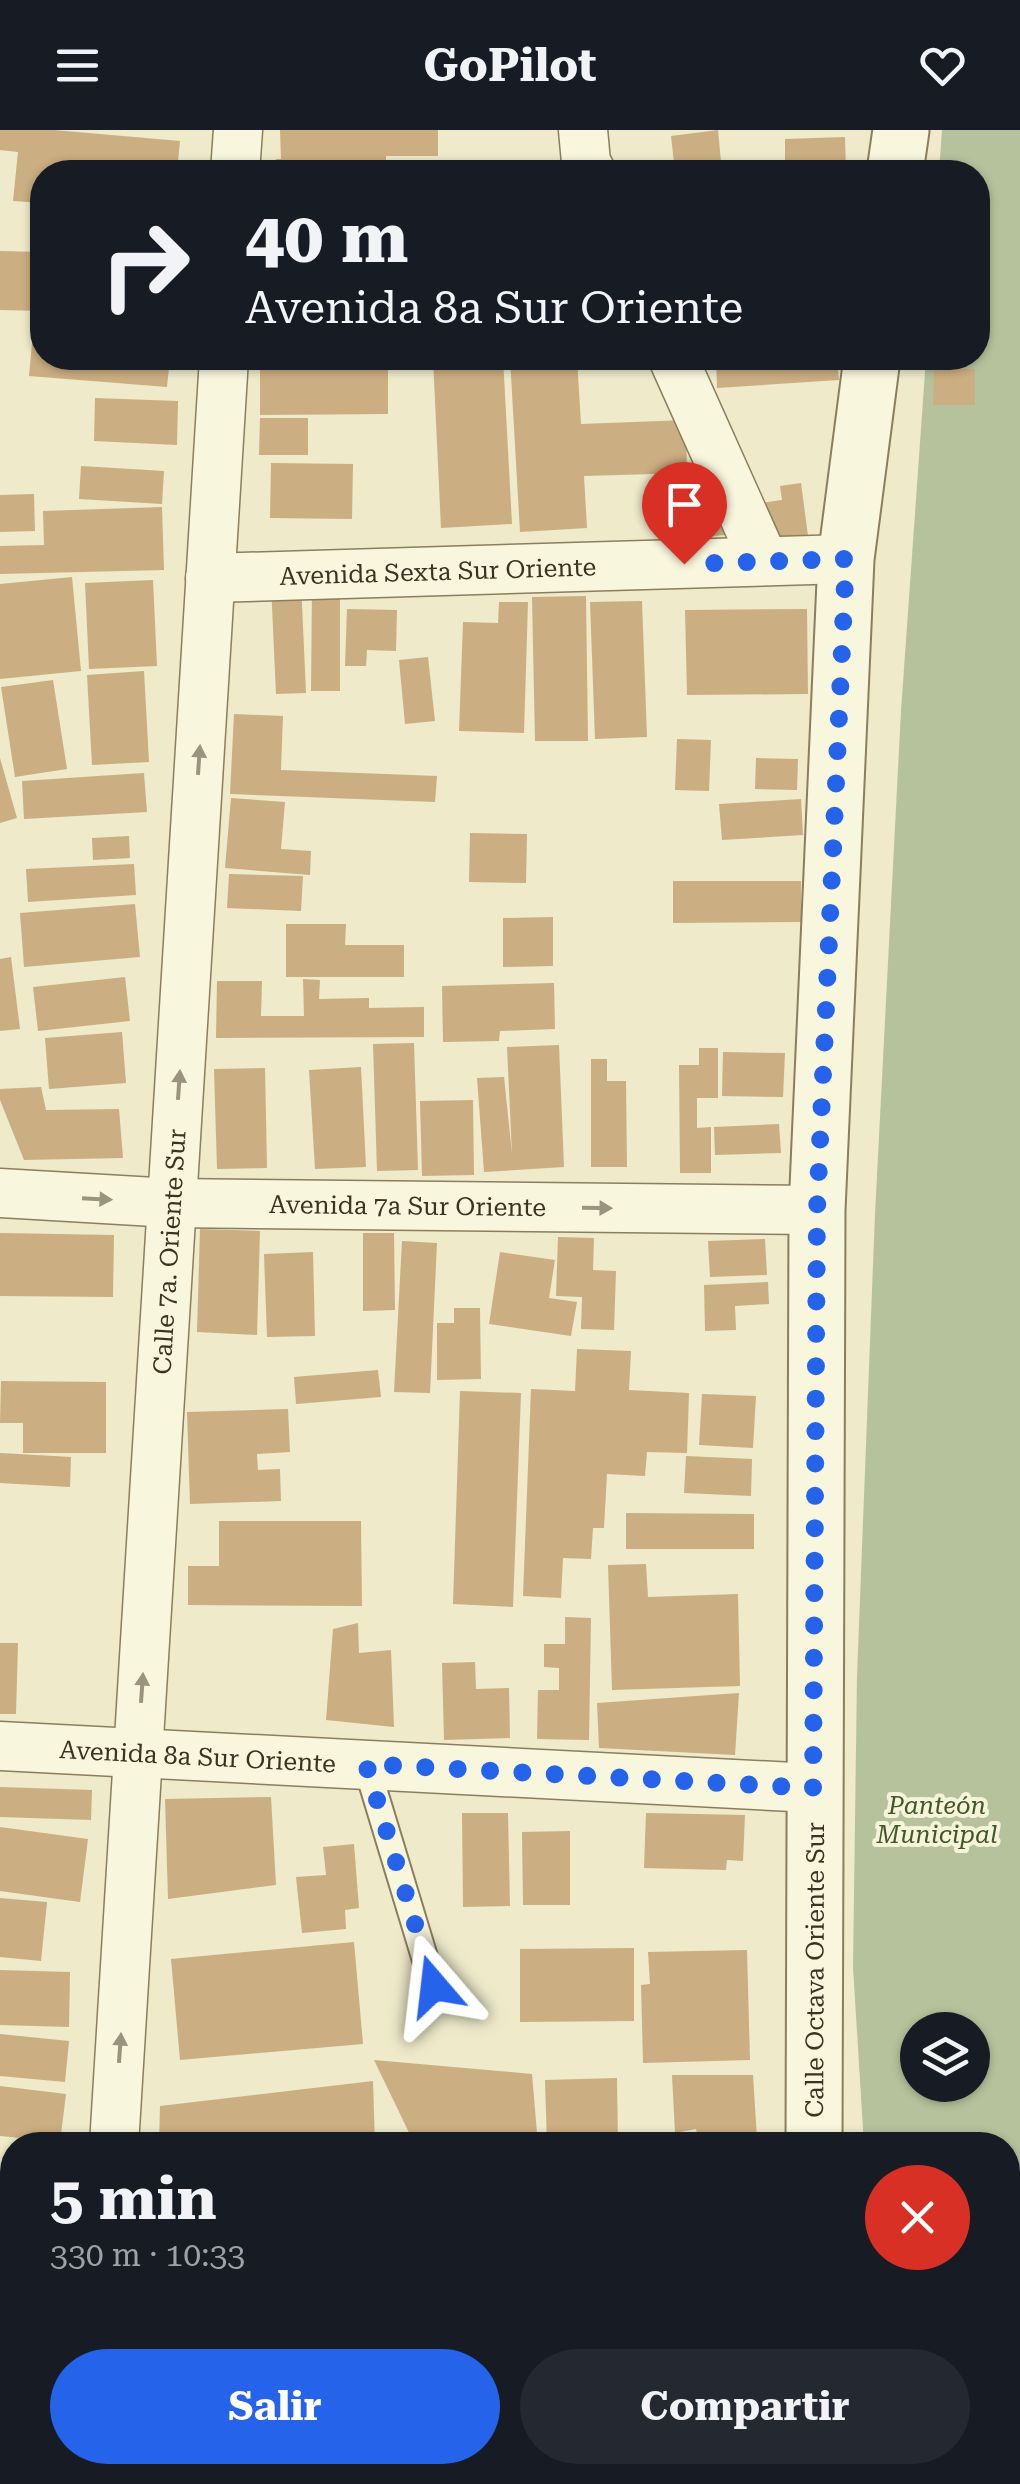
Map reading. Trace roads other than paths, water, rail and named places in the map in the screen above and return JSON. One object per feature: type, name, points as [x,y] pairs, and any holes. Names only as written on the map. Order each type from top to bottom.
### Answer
[{"type":"street","points":[[236,160],[238,130]]},
{"type":"street","points":[[583,130],[586,160]]},
{"type":"street","points":[[897,160],[901,130]]},
{"type":"street","name":"Calle 7a. Oriente Sur","points":[[115,2132],[223,370]]},
{"type":"street","points":[[678,370],[764,561]]},
{"type":"street","name":"Calle Octava Oriente Sur","points":[[814,2132],[817,1210],[846,559],[870,370]]},
{"type":"street","name":"Avenida Sexta Sur Oriente","points":[[210,578],[846,559]]},
{"type":"street","name":"Avenida 7a Sur Oriente","points":[[0,1193],[172,1203],[817,1210]]},
{"type":"street","name":"Avenida 8a Sur Oriente","points":[[0,1746],[813,1788]]},
{"type":"lane","points":[[366,1764],[434,1986]]},
{"type":"park label","name":"Panteón Municipal","points":[[937,1820]]}]
